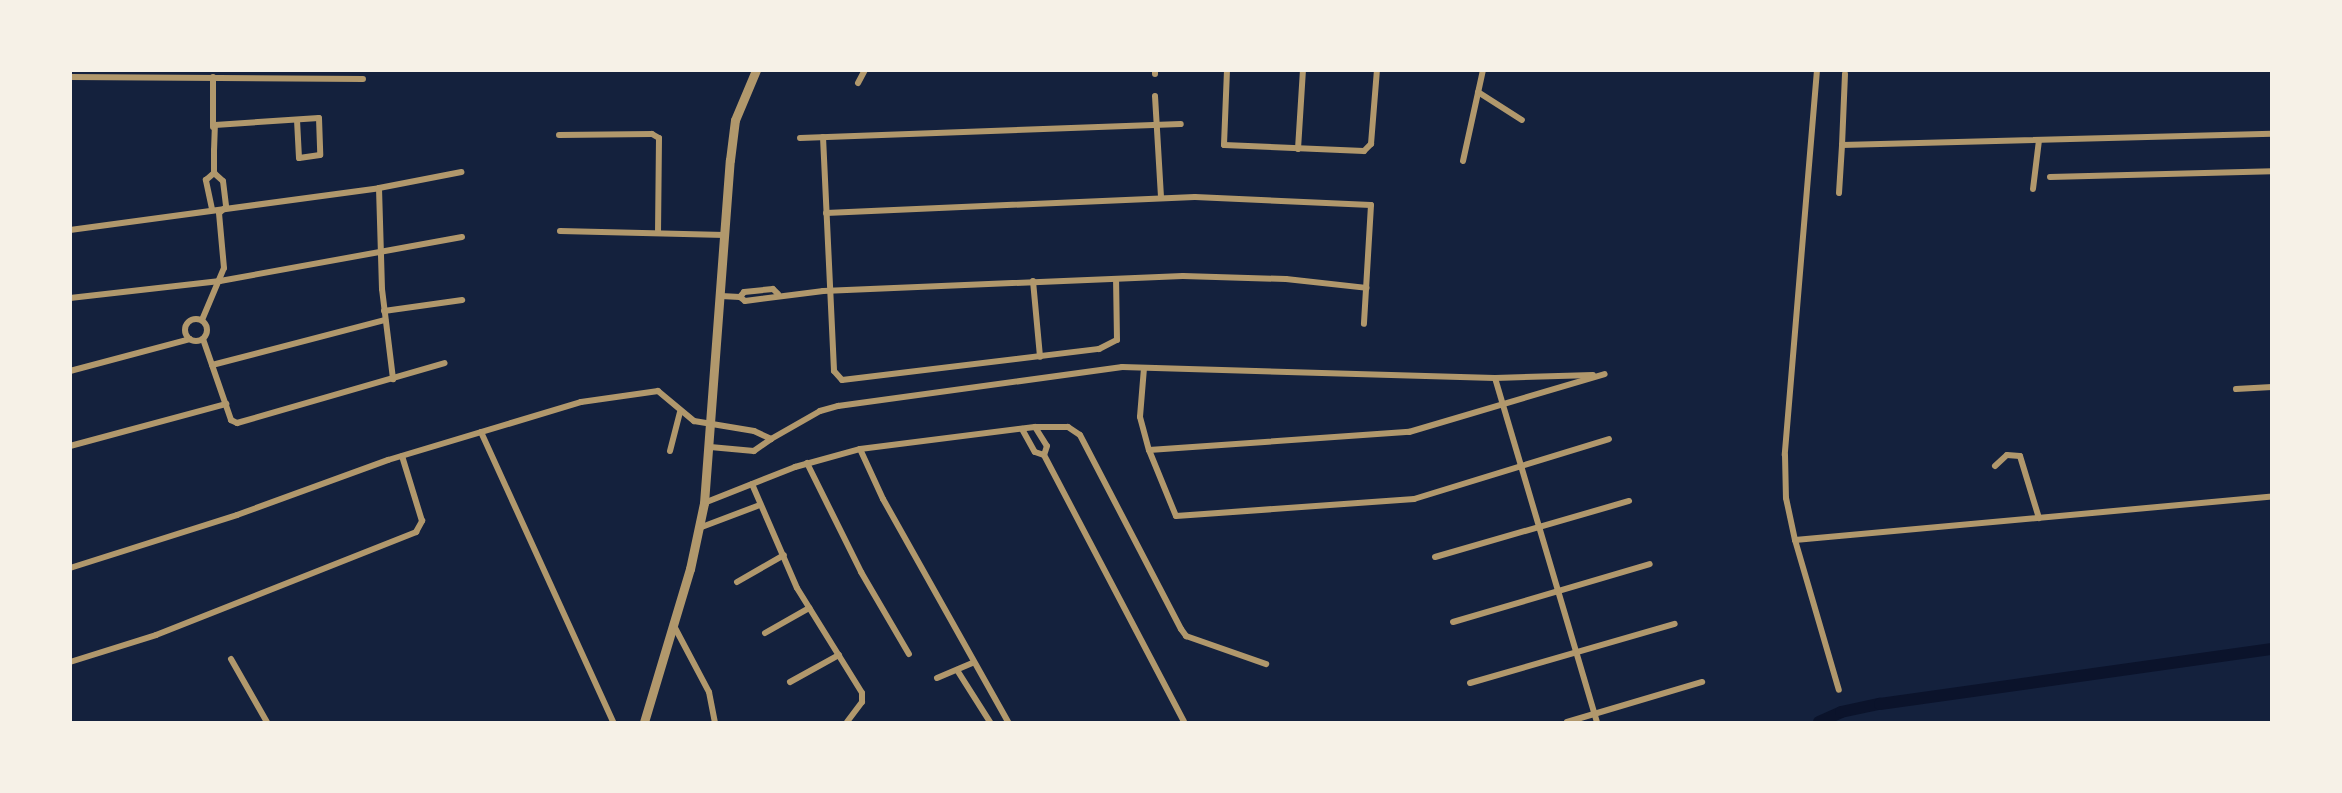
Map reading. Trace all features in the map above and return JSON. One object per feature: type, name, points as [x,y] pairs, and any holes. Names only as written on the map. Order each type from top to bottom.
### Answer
[{"type":"street","points":[[325,70],[325,78]]},
{"type":"street","points":[[644,723],[704,503],[735,120],[756,70]]},
{"type":"street","points":[[858,83],[865,70]]},
{"type":"street","points":[[1227,70],[1224,145],[1298,149],[1368,148],[1377,70]]},
{"type":"street","points":[[1298,149],[1303,70]]},
{"type":"street","points":[[1463,162],[1483,70]]},
{"type":"street","points":[[1817,70],[1785,454],[1786,498],[1795,540],[1839,690]]},
{"type":"street","points":[[70,77],[155,74],[213,77],[241,74],[363,79]]},
{"type":"street","points":[[1839,194],[1845,74]]},
{"type":"street","points":[[213,77],[214,173],[223,181],[226,207]]},
{"type":"street","points":[[1478,92],[1522,120]]},
{"type":"street","points":[[1155,96],[1161,198]]},
{"type":"street","points":[[214,152],[215,125],[319,118],[320,155],[299,158],[297,121]]},
{"type":"street","points":[[800,138],[1181,124]]},
{"type":"street","points":[[559,135],[652,134],[659,138],[658,233]]},
{"type":"street","points":[[1842,145],[2271,134]]},
{"type":"street","points":[[823,137],[834,371],[842,380],[1099,349],[1117,340],[1116,279]]},
{"type":"street","points":[[2033,189],[2039,140]]},
{"type":"street","points":[[2050,177],[2271,171]]},
{"type":"street","points":[[70,230],[210,208],[379,188],[461,172]]},
{"type":"street","points":[[210,208],[206,180],[214,173]]},
{"type":"street","points":[[379,188],[384,311],[393,379]]},
{"type":"street","points":[[826,213],[1161,198],[1259,198],[1371,205],[1364,324]]},
{"type":"street","points":[[219,213],[226,207]]},
{"type":"street","points":[[210,208],[219,213]]},
{"type":"street","points":[[202,339],[207,332],[202,320],[220,281],[225,255],[219,213]]},
{"type":"street","points":[[560,231],[725,235]]},
{"type":"street","points":[[70,298],[220,281],[462,237]]},
{"type":"street","points":[[721,296],[740,297],[745,301],[774,299],[778,294],[1116,279],[1256,278],[1367,288]]},
{"type":"street","points":[[1033,281],[1040,357]]},
{"type":"street","points":[[384,311],[462,300]]},
{"type":"street","points":[[190,339],[185,331],[188,323],[202,320]]},
{"type":"street","points":[[212,365],[385,320]]},
{"type":"street","points":[[70,371],[190,339],[202,339]]},
{"type":"street","points":[[202,339],[231,420],[243,424],[445,363]]},
{"type":"street","points":[[710,447],[754,451],[820,411],[838,406],[1122,367],[1495,378],[1605,374],[1409,432],[1149,450]]},
{"type":"street","points":[[1144,368],[1140,417],[1149,450],[1176,516],[1414,499],[1609,439]]},
{"type":"street","points":[[1495,378],[1597,723]]},
{"type":"street","points":[[2236,389],[2271,387]]},
{"type":"street","points":[[70,568],[237,514],[402,456],[581,402],[658,391],[670,398],[680,412],[712,426],[754,431],[771,439]]},
{"type":"street","points":[[70,446],[226,404]]},
{"type":"street","points":[[669,451],[680,412]]},
{"type":"street","points":[[704,503],[807,463],[860,449],[1035,427],[1068,427],[1080,435],[1186,636],[1266,664]]},
{"type":"street","points":[[1035,427],[1047,446],[1044,455]]},
{"type":"street","points":[[1022,429],[1035,452],[1044,455],[1184,723]]},
{"type":"street","points":[[481,432],[613,723]]},
{"type":"street","points":[[860,449],[883,499],[1008,723]]},
{"type":"street","points":[[1995,466],[2007,455],[2020,456],[2039,518]]},
{"type":"street","points":[[70,662],[156,634],[416,532],[422,521],[402,456]]},
{"type":"street","points":[[807,463],[861,572],[909,654]]},
{"type":"street","points":[[752,484],[809,608],[862,693],[862,702],[847,722]]},
{"type":"street","points":[[1795,540],[2271,496]]},
{"type":"street","points":[[1435,556],[1629,501]]},
{"type":"street","points":[[699,528],[760,505]]},
{"type":"street","points":[[737,582],[784,555]]},
{"type":"street","points":[[1453,622],[1650,564]]},
{"type":"street","points":[[765,633],[809,608]]},
{"type":"street","points":[[672,620],[709,692],[716,723]]},
{"type":"street","points":[[1470,683],[1675,624]]},
{"type":"street","points":[[790,682],[838,655]]},
{"type":"street","points":[[231,659],[267,723]]},
{"type":"street","points":[[937,678],[973,663]]},
{"type":"street","points":[[957,670],[990,723]]},
{"type":"street","points":[[1567,723],[1702,682]]},
{"type":"waterway","points":[[1819,722],[1841,712],[1880,704],[2272,649]]}]
